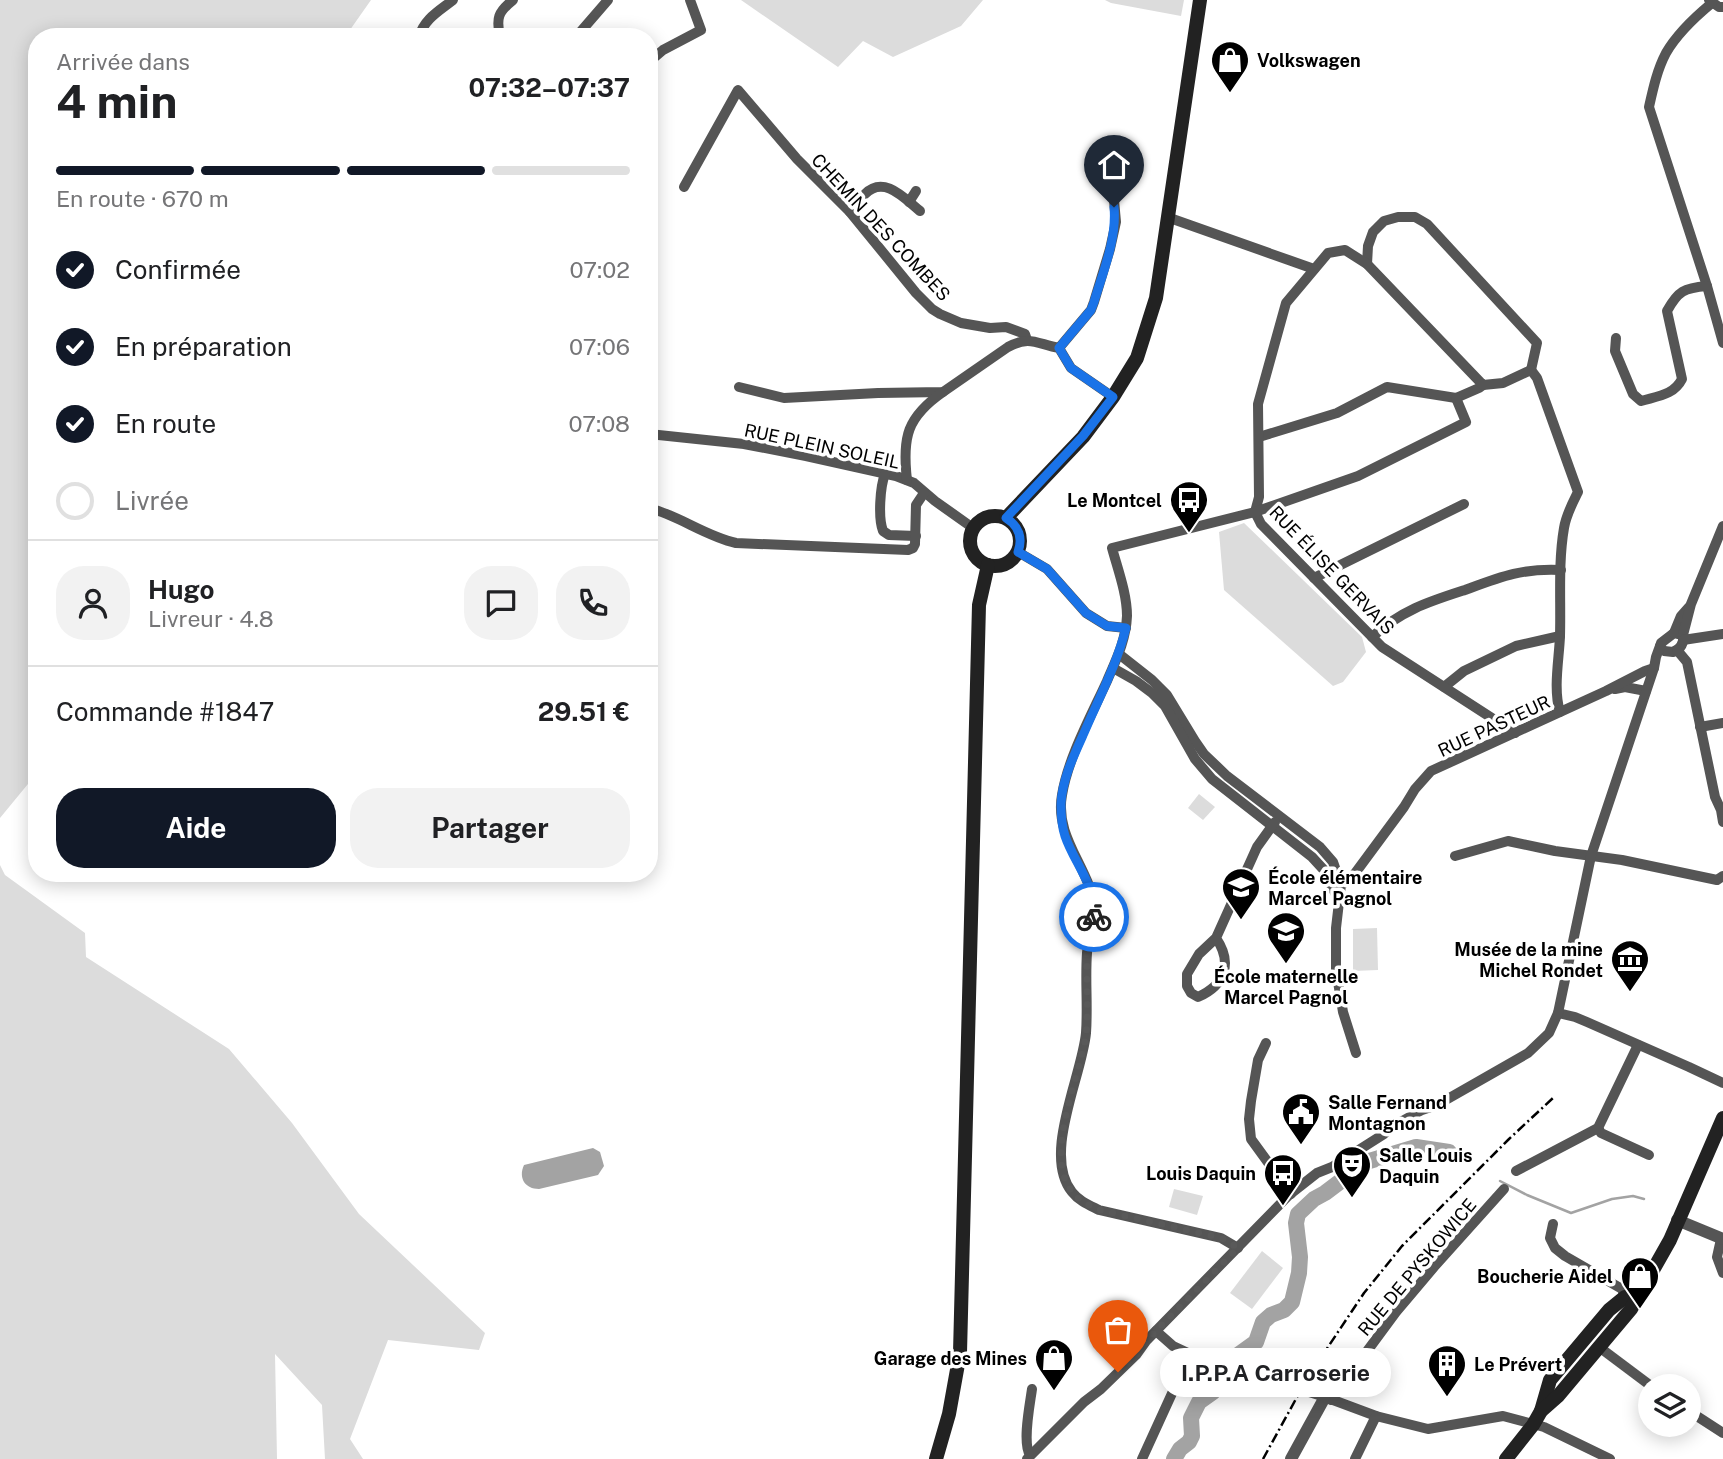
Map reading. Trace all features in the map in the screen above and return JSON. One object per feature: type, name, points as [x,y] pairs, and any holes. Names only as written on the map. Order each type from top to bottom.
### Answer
[{"type":"main road","points":[[1006,518],[1083,436],[1113,397],[1137,358],[1156,298],[1200,0]]},
{"type":"main road","points":[[996,515],[1006,518],[1015,525],[1020,535],[1020,547],[1005,564],[988,565],[978,559],[971,550],[973,528],[985,517],[996,515]]},
{"type":"main road","points":[[936,1459],[949,1414],[960,1353],[979,605],[988,565]]},
{"type":"main road","points":[[1506,1459],[1533,1425],[1541,1410],[1550,1380],[1611,1308],[1631,1296],[1651,1275],[1670,1240],[1723,1118]]},
{"type":"main road","points":[[1541,1410],[1558,1396],[1631,1309],[1631,1296]]},
{"type":"street","points":[[423,28],[432,16],[453,0]]},
{"type":"street","points":[[500,28],[502,9],[513,0]]},
{"type":"street","points":[[584,28],[608,0]]},
{"type":"street","points":[[658,54],[701,30],[690,0]]},
{"type":"street","points":[[1723,7],[1710,1],[1666,52],[1649,107],[1723,343]]},
{"type":"street","name":"CHEMIN DES COMBES","points":[[684,187],[738,90],[797,159],[850,212],[932,309],[961,323],[990,328],[1006,327],[1025,334],[1027,340],[1059,348]]},
{"type":"street","points":[[850,212],[868,191],[882,186],[888,187],[920,211]]},
{"type":"street","points":[[1113,189],[1116,222],[1094,302],[1091,310],[1059,348],[1071,368],[1113,397]]},
{"type":"street","points":[[909,202],[916,191]]},
{"type":"street","points":[[1483,385],[1367,264],[1368,246],[1373,232],[1384,221],[1398,217],[1415,217],[1426,224],[1537,343],[1531,370],[1537,378],[1578,492],[1564,527],[1557,692],[1560,712]]},
{"type":"street","points":[[1167,218],[1314,269]]},
{"type":"street","name":"RUE ÉLISE GERVAIS","points":[[1367,264],[1345,250],[1328,253],[1286,303],[1258,404],[1259,497],[1255,512],[1261,524],[1382,647],[1515,733]]},
{"type":"street","points":[[1616,338],[1615,351],[1633,394],[1641,401],[1669,393],[1678,387],[1682,379],[1667,311],[1675,296],[1689,288],[1707,286]]},
{"type":"street","points":[[906,480],[905,452],[908,432],[916,416],[931,400],[1008,347],[1018,341],[1027,340]]},
{"type":"street","points":[[1259,437],[1337,413],[1387,387],[1456,398],[1483,385],[1503,383],[1531,370]]},
{"type":"street","points":[[739,387],[784,398],[943,392]]},
{"type":"street","points":[[1238,1248],[1222,1238],[1099,1210],[1083,1203],[1072,1191],[1063,1174],[1060,1148],[1086,1034],[1087,950],[1095,913],[1091,890],[1065,836],[1062,794],[1074,755],[1119,654],[1126,628],[1127,612],[1112,548],[1255,512],[1358,476],[1466,422],[1456,398]]},
{"type":"street","name":"RUE PLEIN SOLEIL","points":[[658,435],[744,444],[906,480],[914,483],[973,528]]},
{"type":"street","points":[[885,474],[882,484],[883,531],[889,535],[916,536]]},
{"type":"street","points":[[658,510],[684,520],[717,538],[736,543],[908,550],[915,544],[916,505],[925,493]]},
{"type":"street","points":[[1314,578],[1464,504]]},
{"type":"street","points":[[1028,1457],[1136,1355],[1146,1341],[1291,1194],[1317,1172],[1332,1167],[1395,1125],[1437,1105],[1528,1053],[1549,1033],[1558,1013],[1591,856],[1646,691],[1654,668],[1680,636],[1681,616],[1691,604],[1723,526]]},
{"type":"street","points":[[1018,552],[1047,569],[1086,613],[1107,626],[1126,628]]},
{"type":"street","points":[[1372,637],[1388,622],[1419,606],[1512,573],[1541,569],[1561,570]]},
{"type":"street","points":[[1723,634],[1680,636],[1661,643],[1687,662],[1715,797],[1722,810],[1723,821]]},
{"type":"street","points":[[1444,687],[1465,671],[1516,646],[1560,636]]},
{"type":"street","points":[[1119,654],[1167,695],[1204,754],[1227,776],[1320,847],[1333,862],[1339,904],[1336,970],[1343,1012],[1356,1053]]},
{"type":"street","points":[[1112,668],[1152,692],[1166,706],[1195,759],[1212,779],[1312,858],[1337,887]]},
{"type":"street","name":"RUE PASTEUR","points":[[1337,887],[1353,876],[1415,789],[1431,771],[1654,668]]},
{"type":"street","name":"RUE PASTEUR","points":[[1606,691],[1625,687],[1646,691]]},
{"type":"street","points":[[1700,727],[1723,723]]},
{"type":"street","points":[[1216,938],[1225,958],[1220,982],[1211,991],[1198,997],[1186,986],[1188,974],[1199,954],[1216,938],[1257,847],[1280,816]]},
{"type":"street","points":[[1455,856],[1508,841],[1622,860],[1717,880],[1723,876]]},
{"type":"street","points":[[1558,1013],[1575,1017],[1723,1083]]},
{"type":"street","points":[[1266,1042],[1258,1060],[1249,1119],[1251,1139],[1291,1194]]},
{"type":"street","points":[[1516,1171],[1598,1128],[1638,1045]]},
{"type":"street","points":[[1598,1128],[1601,1133],[1649,1155]]},
{"type":"street","name":"RUE DE PYSKOWICE","points":[[1328,1398],[1396,1312],[1504,1189]]},
{"type":"street","points":[[1678,1220],[1722,1239],[1717,1257],[1723,1273]]},
{"type":"street","points":[[1553,1224],[1550,1238],[1555,1248],[1631,1296]]},
{"type":"street","points":[[1156,1331],[1173,1346],[1190,1354],[1290,1385],[1376,1416],[1428,1430],[1503,1416],[1544,1427],[1610,1459]]},
{"type":"street","points":[[1599,1347],[1638,1376]]},
{"type":"street","points":[[1142,1459],[1190,1354]]},
{"type":"street","points":[[1028,1457],[1027,1422],[1032,1389]]},
{"type":"street","points":[[1291,1459],[1328,1398]]},
{"type":"street","points":[[1354,1459],[1376,1416]]},
{"type":"street","points":[[1701,1419],[1723,1433]]},
{"type":"shaded area","points":[[0,0],[371,0],[351,28],[28,28],[28,784],[0,818]]},
{"type":"shaded area","points":[[741,0],[983,0],[961,26],[893,57],[863,41],[838,67]]},
{"type":"shaded area","points":[[1105,0],[1184,0],[1181,16]]},
{"type":"shaded area","points":[[1244,523],[1362,637],[1366,652],[1343,682],[1333,686],[1224,590],[1219,532]]},
{"type":"shaded area","points":[[1199,794],[1215,807],[1203,820],[1188,808]]},
{"type":"shaded area","points":[[0,865],[5,875],[85,933],[86,957],[229,1049],[292,1123],[359,1214],[485,1333],[479,1350],[388,1340],[350,1439],[363,1459],[325,1459],[322,1405],[275,1354],[277,1459],[0,1459]]},
{"type":"shaded area","points":[[1377,928],[1378,970],[1353,971],[1353,929]]},
{"type":"shaded area","points":[[593,1148],[600,1152],[604,1166],[598,1175],[539,1189],[530,1187],[522,1178],[524,1165]]},
{"type":"shaded area","points":[[1174,1189],[1203,1196],[1197,1215],[1169,1207]]},
{"type":"shaded area","points":[[1262,1251],[1283,1268],[1252,1309],[1230,1293]]},
{"type":"waterway","points":[[1231,1360],[1256,1342],[1263,1322],[1292,1302],[1299,1273],[1296,1223],[1298,1214],[1314,1199],[1366,1162],[1416,1147],[1449,1152]]},
{"type":"waterway","points":[[1500,1181],[1571,1213],[1612,1199],[1633,1196],[1644,1199]]},
{"type":"waterway","points":[[1174,1459],[1192,1436],[1191,1418],[1199,1402],[1213,1392],[1226,1372]]},
{"type":"railway","points":[[1263,1459],[1308,1377],[1364,1293],[1402,1246],[1553,1098]]},
{"type":"way so far","points":[[1094,917],[1087,950],[1086,1034],[1060,1148],[1063,1174],[1072,1191],[1083,1203],[1099,1210],[1222,1238],[1238,1248],[1118,1372]]},
{"type":"place","name":"Volkswagen","points":[[1230,94]]},
{"type":"place","name":"Le Montcel","points":[[1189,534]]},
{"type":"place","name":"École élémentaire Marcel Pagnol","points":[[1241,921]]},
{"type":"place","name":"École maternelle Marcel Pagnol","points":[[1286,965]]},
{"type":"place","name":"Musée de la mine Michel Rondet","points":[[1630,993]]},
{"type":"place","name":"Salle Fernand Montagnon","points":[[1301,1146]]},
{"type":"place","name":"Salle Louis Daquin","points":[[1352,1199]]},
{"type":"place","name":"Louis Daquin","points":[[1283,1207]]},
{"type":"place","name":"Boucherie Aidel","points":[[1640,1310]]},
{"type":"place","name":"I.P.P.A Carroserie","points":[[1118,1372]]},
{"type":"place","name":"Garage des Mines","points":[[1054,1392]]},
{"type":"place","name":"Le Prévert","points":[[1447,1398]]},
{"type":"route","points":[[1094,917],[1091,890],[1065,836],[1062,794],[1074,755],[1121,649],[1126,628],[1107,626],[1086,613],[1047,569],[1018,552],[1020,535],[1015,525],[1006,518],[1083,436],[1113,397],[1071,368],[1059,348],[1091,310],[1116,222],[1114,207]]}]
